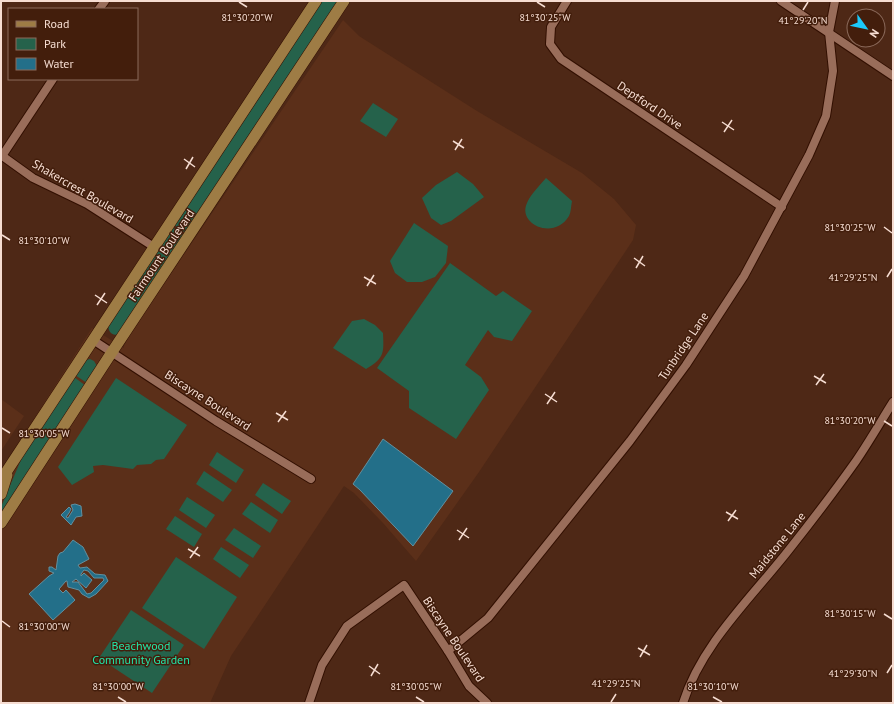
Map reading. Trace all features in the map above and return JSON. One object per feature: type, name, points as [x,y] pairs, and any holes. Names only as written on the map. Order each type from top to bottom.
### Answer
[{"type":"main road","name":"Fairmount Boulevard","points":[[1,480],[316,1]]},
{"type":"main road","name":"Fairmount Boulevard","points":[[1,524],[112,352],[344,1]]},
{"type":"main road","points":[[1,494],[10,467]]},
{"type":"street","name":"Deptford Drive","points":[[567,1],[551,27],[550,44],[561,59],[782,207]]},
{"type":"street","points":[[781,1],[893,76]]},
{"type":"street","name":"Tunbridge Lane","points":[[448,651],[488,618],[630,441],[694,352],[744,276],[782,207],[809,154],[826,116],[833,71],[829,32],[835,1]]},
{"type":"street","points":[[2,156],[52,80]]},
{"type":"street","name":"Shakercrest Boulevard","points":[[2,156],[33,178],[87,204],[154,247]]},
{"type":"street","name":"Biscayne Boulevard","points":[[92,340],[216,421],[311,479]]},
{"type":"street","name":"Maidstone Lane","points":[[683,703],[697,668],[719,634],[817,515],[856,460],[893,402]]},
{"type":"street","name":"Biscayne Boulevard","points":[[309,703],[322,665],[347,626],[404,585],[448,651],[469,686],[487,703]]},
{"type":"shaded area","points":[[343,20],[359,36],[477,111],[582,173],[614,199],[636,225],[633,240],[479,472],[416,561],[383,523],[354,493],[344,486],[231,656],[210,703],[1,703],[1,470],[92,328],[124,348],[130,334]]},
{"type":"shaded area","points":[[1,399],[24,416],[1,451]]},
{"type":"green space","points":[[321,1],[339,1],[186,233],[174,225]]},
{"type":"green space","points":[[373,103],[398,119],[386,137],[360,121]]},
{"type":"green space","points":[[457,172],[473,184],[484,197],[451,221],[441,225],[431,218],[422,198],[436,185]]},
{"type":"green space","points":[[546,178],[572,201],[569,216],[555,227],[546,228],[539,227],[532,223],[527,217],[525,211],[530,197]]},
{"type":"green space","points":[[414,223],[448,246],[446,263],[435,277],[422,282],[407,282],[395,273],[390,261]]},
{"type":"green space","points":[[172,227],[185,236],[118,335],[112,334],[108,326]]},
{"type":"green space","points":[[450,263],[496,296],[503,291],[532,311],[512,341],[494,337],[488,330],[465,365],[481,377],[489,390],[456,439],[409,408],[409,391],[377,368]]},
{"type":"green space","points":[[364,319],[375,325],[383,333],[382,355],[376,362],[366,369],[333,348],[352,321]]},
{"type":"green space","points":[[90,359],[94,361],[97,366],[87,383],[75,375],[86,360]]},
{"type":"green space","points":[[74,377],[86,386],[1,514],[1,507],[23,455]]},
{"type":"green space","points":[[116,378],[187,425],[164,459],[156,460],[151,464],[137,465],[133,469],[103,465],[93,466],[94,472],[72,485],[58,467]]},
{"type":"green space","points":[[217,452],[244,470],[236,483],[209,465]]},
{"type":"green space","points":[[204,471],[232,490],[223,502],[196,484]]},
{"type":"green space","points":[[263,483],[291,501],[282,514],[255,495]]},
{"type":"green space","points":[[187,497],[215,515],[206,528],[179,510]]},
{"type":"green space","points":[[251,502],[278,520],[270,533],[242,514]]},
{"type":"green space","points":[[175,516],[202,534],[194,547],[166,529]]},
{"type":"green space","points":[[234,528],[261,546],[253,558],[225,540]]},
{"type":"green space","points":[[221,547],[249,565],[240,578],[213,559]]},
{"type":"green space","points":[[176,557],[237,597],[204,649],[142,608]]},
{"type":"green space","name":"Beachwood Community Garden","points":[[131,610],[184,645],[152,693],[99,658]]},
{"type":"water","points":[[383,439],[453,491],[413,546],[353,484]]},
{"type":"water","points":[[75,504],[81,506],[82,516],[76,517],[71,525],[61,515],[69,507],[71,509],[66,517],[68,518],[73,510],[71,505]]},
{"type":"water","points":[[73,540],[83,547],[89,559],[78,565],[80,568],[87,567],[95,574],[105,575],[108,581],[96,594],[89,598],[82,594],[79,590],[68,587],[66,581],[59,589],[63,593],[66,590],[75,600],[53,620],[29,594],[54,573],[49,571],[49,567],[56,570],[58,556]],"holes":[[[84,570],[88,571],[94,578],[103,578],[104,580],[91,593],[87,594],[78,582],[72,582],[76,579],[86,588],[92,580],[84,573],[81,576],[81,574]]]}]
